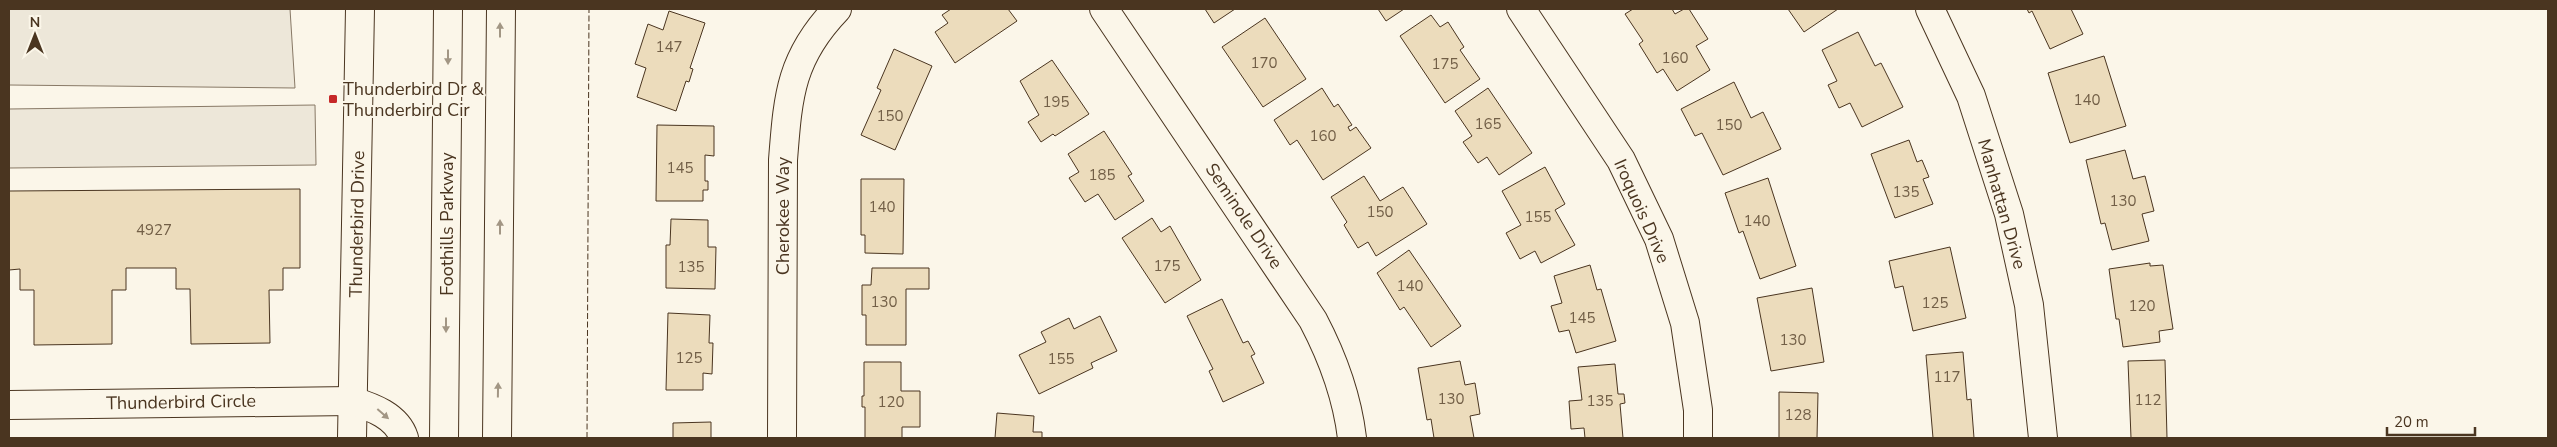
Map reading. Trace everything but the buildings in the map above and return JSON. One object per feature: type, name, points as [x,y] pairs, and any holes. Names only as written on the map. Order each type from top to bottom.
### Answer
[{"type":"main road","name":"Thunderbird Drive","points":[[352,438],[360,9]]},
{"type":"main road","name":"Foothills Parkway","points":[[444,438],[448,9]]},
{"type":"main road","points":[[497,438],[501,9]]},
{"type":"main road","name":"Cherokee Way","points":[[782,438],[782,170],[786,122],[789,99],[804,50],[837,9]]},
{"type":"main road","name":"Seminole Drive","points":[[1104,9],[1314,320],[1328,348],[1348,409],[1352,438]]},
{"type":"main road","name":"Iroquois Drive","points":[[1521,9],[1621,160],[1659,239],[1685,323],[1698,410],[1698,438]]},
{"type":"main road","name":"Manhattan Drive","points":[[1930,9],[1971,96],[2009,214],[2029,305],[2043,438]]},
{"type":"main road","name":"Thunderbird Circle","points":[[9,405],[352,401],[377,408],[395,425],[404,438]]},
{"type":"shaded area","points":[[9,9],[290,9],[295,88],[9,85]]},
{"type":"shaded area","points":[[315,105],[316,165],[9,168],[9,109]]},
{"type":"fence","points":[[587,438],[589,9]]},
{"type":"place","name":"Thunderbird Dr & Thunderbird Cir","points":[[333,99]]}]
